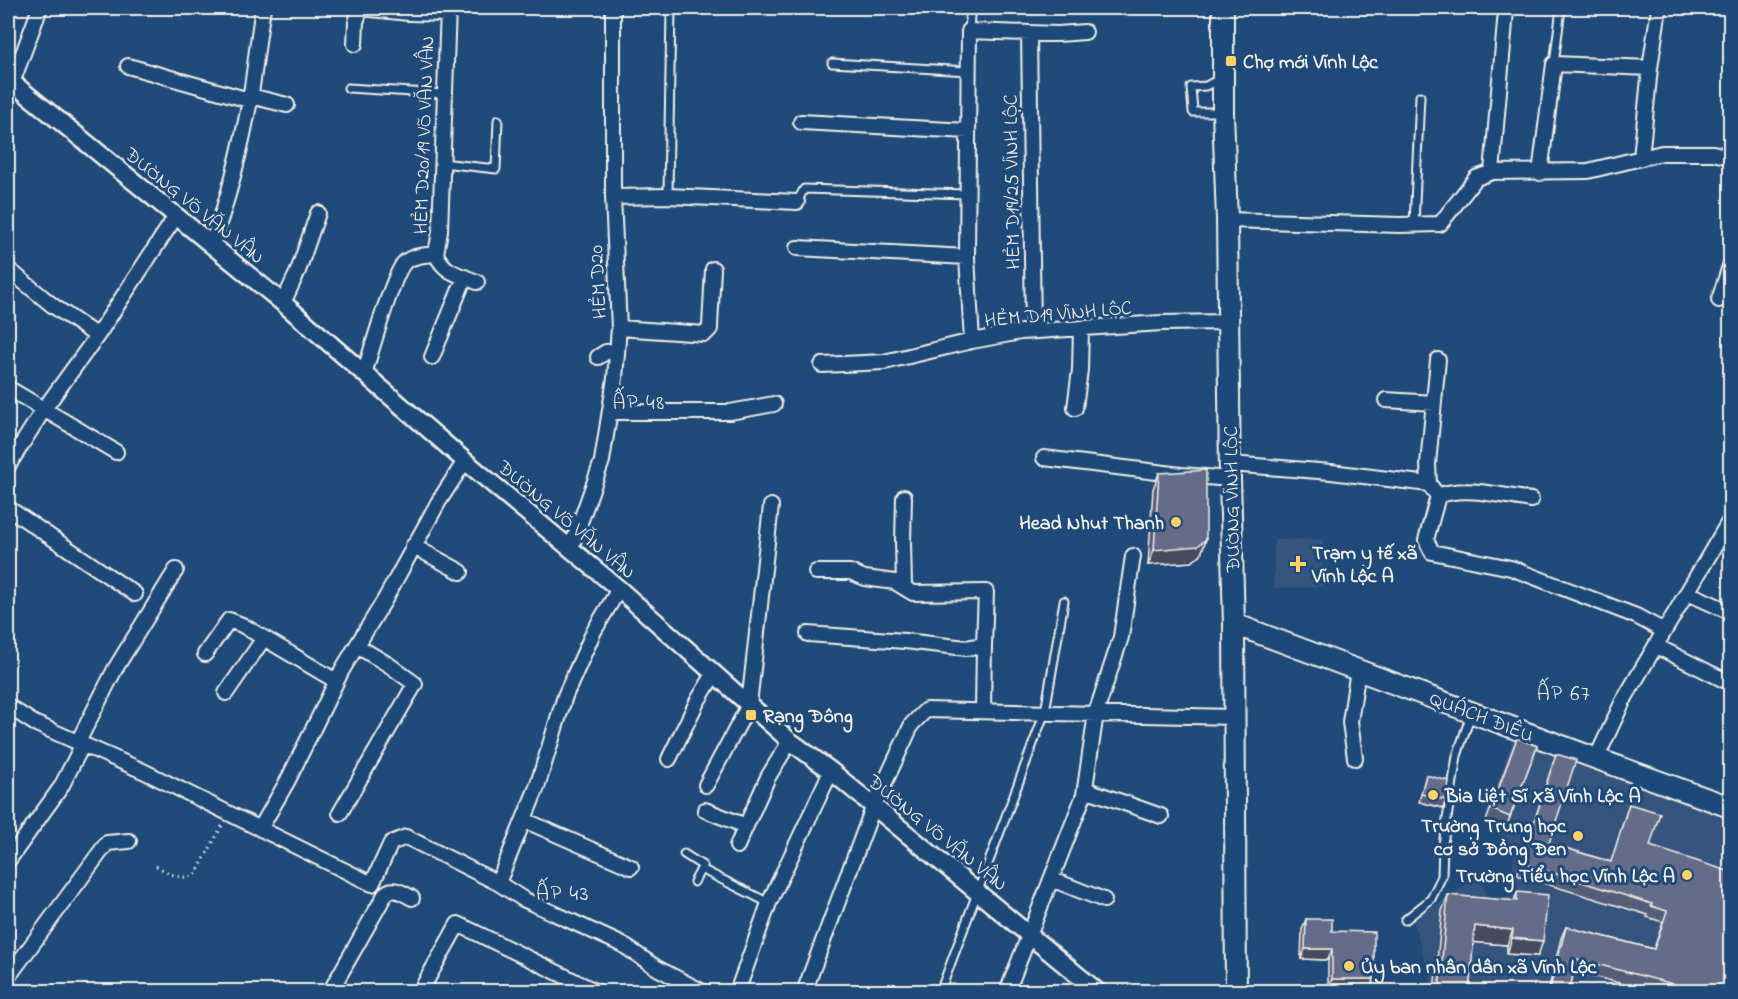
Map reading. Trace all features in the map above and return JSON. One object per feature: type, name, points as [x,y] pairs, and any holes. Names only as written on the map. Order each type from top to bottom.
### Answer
[{"type":"main road","name":"ĐƯỜNG VĨNH LỘC","points":[[1223,8],[1223,112],[1234,624],[1236,992]]},
{"type":"main road","name":"QUÁCH ĐIÊU","points":[[1234,624],[1731,807]]},
{"type":"street","points":[[10,81],[40,8]]},
{"type":"street","points":[[212,244],[234,173],[250,98],[263,8]]},
{"type":"street","points":[[356,44],[356,22],[361,8],[409,13],[448,11]]},
{"type":"street","name":"HẺM D20","points":[[571,548],[602,461],[615,378],[607,353],[619,328],[613,196],[613,8]]},
{"type":"street","points":[[1641,158],[1659,8]]},
{"type":"street","name":"HẺM D20/19 VÕ VĂN VÂN","points":[[364,374],[393,286],[403,264],[412,258],[436,254],[440,231],[448,11]]},
{"type":"street","points":[[1492,172],[1506,11]]},
{"type":"street","points":[[972,341],[967,257],[969,31],[1085,32]]},
{"type":"street","name":"HẺM D19/25 VĨNH LỘC","points":[[1029,33],[1033,332]]},
{"type":"street","points":[[1540,173],[1554,64],[1650,68]]},
{"type":"street","points":[[128,66],[250,98],[287,105]]},
{"type":"street","name":"ĐƯỜNG VÕ VĂN VÂN","points":[[10,81],[283,303],[465,461],[619,589],[790,741],[831,771],[1098,992]]},
{"type":"street","points":[[801,122],[968,131]]},
{"type":"street","points":[[1227,220],[1440,224],[1476,178],[1492,172],[1588,171],[1662,153],[1713,153],[1731,157]]},
{"type":"street","points":[[613,196],[797,202]]},
{"type":"street","points":[[283,303],[298,271],[318,213]]},
{"type":"street","points":[[8,466],[44,409],[97,336],[176,216]]},
{"type":"street","points":[[797,248],[967,257]]},
{"type":"street","points":[[432,357],[471,280],[441,266],[436,254]]},
{"type":"street","points":[[1719,300],[1731,266]]},
{"type":"street","points":[[619,328],[705,334],[710,326],[713,268]]},
{"type":"street","points":[[8,269],[52,305],[97,336]]},
{"type":"street","name":"HẺM D19 VĨNH LỘC","points":[[822,366],[884,362],[972,341],[1033,332],[1162,323],[1228,322]]},
{"type":"street","points":[[1075,408],[1081,328]]},
{"type":"street","points":[[1438,360],[1428,464],[1429,484],[1438,496]]},
{"type":"street","points":[[8,388],[116,452]]},
{"type":"street","points":[[1386,400],[1434,403]]},
{"type":"street","points":[[610,412],[730,412],[774,404]]},
{"type":"street","points":[[1044,458],[1181,475],[1230,471],[1330,472],[1429,484]]},
{"type":"street","points":[[260,829],[292,771],[336,681],[384,601],[439,501],[465,461]]},
{"type":"street","points":[[1438,496],[1450,491],[1531,500]]},
{"type":"street","points":[[1438,496],[1426,540],[1432,552],[1511,568],[1636,616],[1664,631]]},
{"type":"street","points":[[904,498],[904,587]]},
{"type":"street","points":[[706,785],[749,705],[771,506]]},
{"type":"street","points":[[8,508],[135,594]]},
{"type":"street","points":[[1596,759],[1623,701],[1731,520]]},
{"type":"street","points":[[413,546],[461,572]]},
{"type":"street","points":[[1007,992],[1085,789],[1096,713],[1121,637],[1133,556]]},
{"type":"street","points":[[8,861],[61,787],[115,669],[176,570]]},
{"type":"street","points":[[816,572],[850,572],[865,578],[895,582],[913,593],[986,592],[983,711]]},
{"type":"street","points":[[498,883],[537,787],[565,696],[594,631],[619,589]]},
{"type":"street","points":[[1688,593],[1731,612]]},
{"type":"street","points":[[204,654],[229,620],[336,681]]},
{"type":"street","points":[[808,634],[905,640],[966,648],[984,645]]},
{"type":"street","points":[[226,693],[264,638]]},
{"type":"street","points":[[340,813],[415,684],[357,646]]},
{"type":"street","points":[[1656,646],[1731,683]]},
{"type":"street","points":[[1355,758],[1350,722],[1359,670]]},
{"type":"street","points":[[669,759],[697,702],[714,674]]},
{"type":"street","points":[[8,706],[34,723],[143,771],[372,884],[391,843],[406,837],[498,883],[523,900],[622,945],[657,968],[703,992]]},
{"type":"street","points":[[804,992],[873,807],[912,724],[926,710],[1234,717]]},
{"type":"street","points":[[737,846],[768,777],[790,741]]},
{"type":"street","points":[[737,992],[769,903],[831,771]]},
{"type":"street","points":[[1085,789],[1161,816]]},
{"type":"street","points":[[705,810],[746,826]]},
{"type":"street","points":[[524,820],[631,867]]},
{"type":"street","points":[[8,976],[107,843],[129,841]]},
{"type":"street","points":[[1051,879],[1104,900]]},
{"type":"street","points":[[330,992],[386,893],[394,889],[412,898]]},
{"type":"street","points":[[420,992],[459,924],[597,992]]},
{"type":"street","points":[[8,986],[12,992]]},
{"type":"lane","points":[[668,196],[671,8]]},
{"type":"lane","points":[[1554,64],[1561,8]]},
{"type":"lane","points":[[969,31],[970,16]]},
{"type":"lane","points":[[832,63],[968,71]]},
{"type":"lane","points":[[1223,112],[1193,112],[1191,87],[1206,86],[1224,76]]},
{"type":"lane","points":[[348,88],[444,94]]},
{"type":"lane","points":[[1414,225],[1420,96]]},
{"type":"lane","points":[[442,163],[496,169],[498,120]]},
{"type":"lane","points":[[797,202],[804,189],[967,194]]},
{"type":"lane","points":[[940,992],[1045,712],[1064,601]]},
{"type":"lane","points":[[1405,920],[1431,899],[1442,876],[1443,844],[1457,756],[1472,711]]},
{"type":"lane","points":[[684,854],[703,866],[694,882]]},
{"type":"lane","points":[[701,869],[769,903]]},
{"type":"path","points":[[156,866],[175,876],[189,878],[196,874],[230,814]]},
{"type":"shaded area","name":"Trạm y tế xã Vĩnh Lộc A","points":[[1323,539],[1323,587],[1274,588],[1274,540]]},
{"type":"shaded area","points":[[1513,738],[1730,817],[1730,991],[1431,991],[1432,986],[1413,920],[1480,875],[1486,896],[1507,897],[1515,850],[1484,822]]},
{"type":"building","name":"Head Nhut Thanh","points":[[1206,470],[1206,539],[1198,546],[1154,550],[1159,473]]},
{"type":"building","points":[[1517,738],[1537,746],[1510,817],[1491,809]]},
{"type":"building","points":[[1556,754],[1576,760],[1549,843],[1611,862],[1629,804],[1660,813],[1650,846],[1731,872],[1731,992],[1700,992],[1577,959],[1569,992],[1549,992],[1566,927],[1654,949],[1667,911],[1651,906],[1652,904],[1521,863]]},
{"type":"building","points":[[1426,775],[1449,781],[1446,800],[1421,794]]},
{"type":"building","points":[[1517,892],[1548,895],[1543,941],[1512,938],[1513,930],[1475,926],[1469,992],[1439,992],[1448,895],[1517,901]]},
{"type":"building","points":[[1306,919],[1332,919],[1332,931],[1374,932],[1374,979],[1332,979],[1332,949],[1305,949]]},
{"type":"place","name":"Chợ mới Vĩnh Lộc","points":[[1231,61]]},
{"type":"place","name":"Head Nhut Thanh","points":[[1176,522]]},
{"type":"place","name":"Trạm y tế xã Vĩnh Lộc A","points":[[1298,564]]},
{"type":"place","name":"Rạng Đông","points":[[751,715]]},
{"type":"place","name":"Bia Liệt Sĩ Xã Vĩnh Lộc A","points":[[1433,795]]},
{"type":"place","name":"Trường Trung học cơ sở Đồng Đen","points":[[1578,836]]},
{"type":"place","name":"Trường Tiểu học Vĩnh Lộc A","points":[[1687,875]]},
{"type":"place","name":"Ủy ban nhân dân xã Vĩnh Lộc","points":[[1349,966]]},
{"type":"district","name":"ẤP 48","points":[[639,402]]},
{"type":"district","name":"ẤP 67","points":[[1564,693]]},
{"type":"district","name":"ẤP 43","points":[[563,893]]}]
